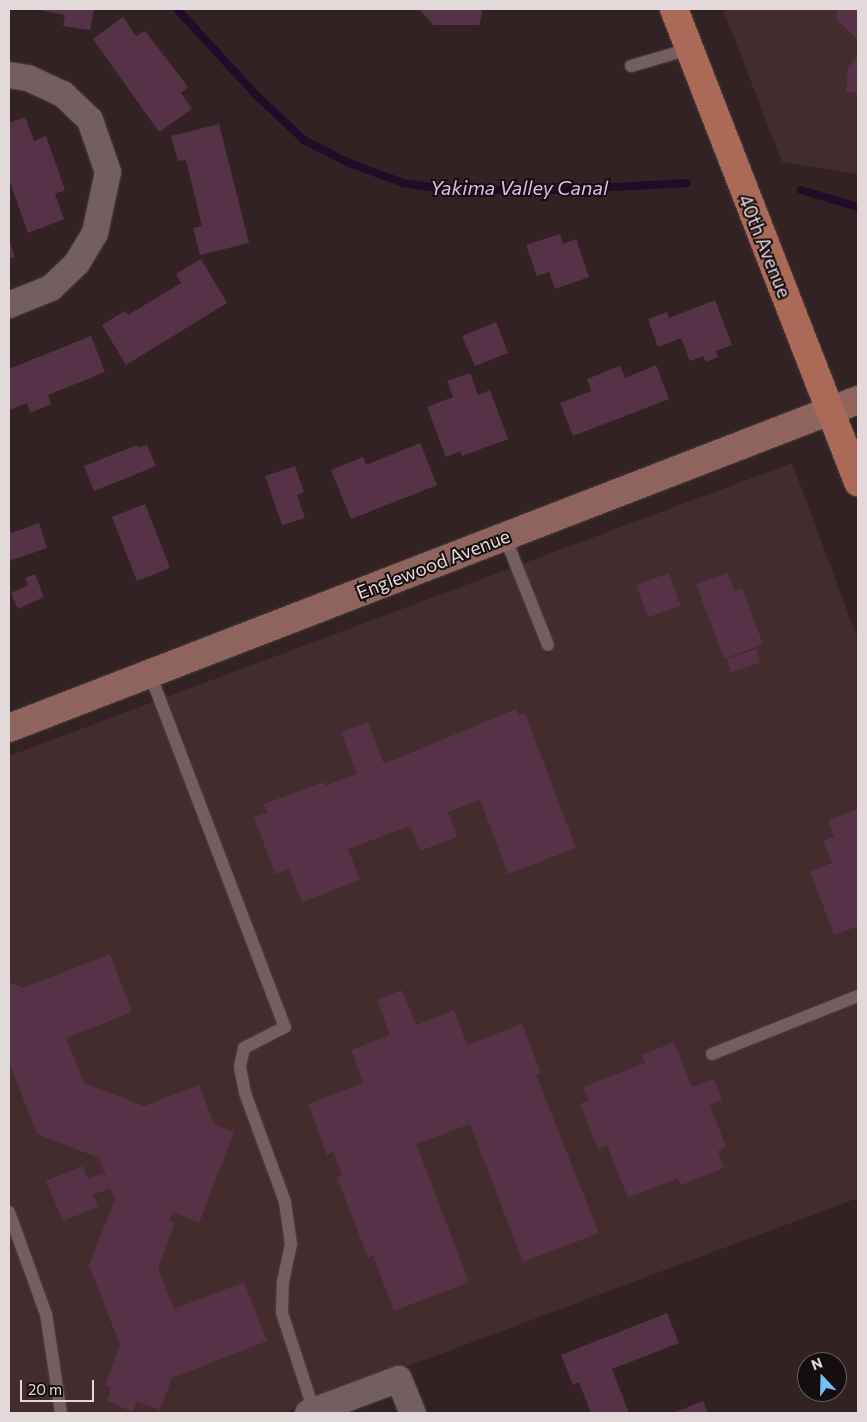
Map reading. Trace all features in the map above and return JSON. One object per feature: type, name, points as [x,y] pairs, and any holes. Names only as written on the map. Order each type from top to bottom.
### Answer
[{"type":"main road","name":"40th Avenue","points":[[674,9],[763,245],[832,410],[858,482]]},
{"type":"street","points":[[9,76],[28,78],[62,94],[90,120],[108,172],[96,233],[77,263],[51,288],[9,304]]},
{"type":"street","name":"Englewood Avenue","points":[[9,728],[858,400]]},
{"type":"street","points":[[311,1412],[399,1379],[413,1413]]},
{"type":"lane","points":[[631,66],[689,49]]},
{"type":"lane","points":[[505,537],[548,645]]},
{"type":"lane","points":[[150,674],[285,1027],[244,1048],[240,1067],[245,1093],[285,1202],[291,1244],[283,1281],[282,1313],[311,1412]]},
{"type":"lane","points":[[712,1054],[858,996]]},
{"type":"lane","points":[[9,1212],[46,1314],[61,1413]]},
{"type":"shaded area","points":[[723,9],[858,9],[858,174],[782,162]]},
{"type":"shaded area","points":[[792,463],[858,640],[858,1198],[282,1413],[9,1413],[9,756]]},
{"type":"building","points":[[35,9],[94,9],[90,30],[63,26],[65,15]]},
{"type":"building","points":[[419,9],[483,9],[479,25],[433,25]]},
{"type":"building","points":[[837,9],[858,9],[858,40],[836,19]]},
{"type":"building","points":[[123,17],[136,36],[145,31],[188,87],[181,93],[192,109],[159,132],[93,39]]},
{"type":"building","points":[[858,56],[858,93],[846,92],[848,67]]},
{"type":"building","points":[[25,117],[34,141],[46,136],[65,190],[55,194],[64,219],[28,233],[9,179],[9,123]]},
{"type":"building","points":[[219,124],[249,243],[200,255],[193,228],[202,226],[186,160],[178,161],[171,136]]},
{"type":"building","points":[[560,234],[563,244],[576,239],[589,277],[555,289],[549,272],[537,276],[526,245]]},
{"type":"building","points":[[9,241],[15,257],[9,259]]},
{"type":"building","points":[[201,259],[227,303],[126,365],[102,325],[125,311],[128,315],[181,283],[176,274]]},
{"type":"building","points":[[715,300],[732,345],[716,351],[718,357],[706,362],[703,356],[690,361],[681,338],[658,347],[648,319],[667,312],[669,318]]},
{"type":"building","points":[[496,322],[508,353],[475,366],[462,336]]},
{"type":"building","points":[[91,336],[105,372],[48,395],[51,404],[30,413],[27,403],[9,410],[9,369]]},
{"type":"building","points":[[656,365],[669,399],[573,436],[560,403],[591,391],[587,379],[620,366],[625,378]]},
{"type":"building","points":[[470,373],[478,395],[490,390],[508,439],[462,456],[460,451],[446,457],[427,407],[453,397],[447,381]]},
{"type":"building","points":[[420,443],[437,485],[351,519],[331,470],[363,457],[366,465]]},
{"type":"building","points":[[137,445],[138,448],[147,445],[156,466],[94,491],[84,466]]},
{"type":"building","points":[[295,466],[304,492],[297,495],[305,518],[282,525],[265,476]]},
{"type":"building","points":[[145,504],[170,568],[137,581],[112,517]]},
{"type":"building","points":[[39,523],[47,548],[9,561],[9,527],[11,533]]},
{"type":"building","points":[[669,573],[681,606],[648,617],[636,585]]},
{"type":"building","points":[[728,573],[734,591],[742,588],[763,644],[724,659],[696,584]]},
{"type":"building","points":[[35,574],[44,597],[18,609],[11,593],[28,585],[25,578]]},
{"type":"building","points":[[756,649],[760,663],[731,672],[727,659]]},
{"type":"building","points":[[516,709],[519,715],[525,713],[576,848],[508,874],[480,800],[448,812],[457,837],[420,851],[410,826],[348,849],[360,880],[302,902],[289,869],[275,874],[254,817],[267,813],[264,804],[324,782],[325,786],[357,774],[341,732],[368,722],[384,764]]},
{"type":"building","points":[[858,809],[858,926],[834,935],[810,871],[832,863],[823,841],[834,837],[828,820]]},
{"type":"building","points":[[110,954],[132,1012],[66,1038],[84,1083],[144,1106],[199,1085],[214,1124],[234,1132],[199,1223],[173,1212],[169,1221],[175,1223],[158,1269],[174,1309],[244,1282],[267,1341],[172,1378],[160,1410],[137,1401],[133,1412],[107,1401],[111,1388],[105,1385],[120,1345],[89,1265],[115,1199],[110,1188],[93,1195],[98,1207],[63,1221],[46,1181],[83,1166],[88,1179],[103,1173],[109,1184],[99,1158],[37,1134],[9,1062],[9,982],[23,988]]},
{"type":"building","points":[[402,990],[416,1025],[454,1010],[467,1045],[522,1024],[541,1073],[536,1075],[599,1233],[523,1262],[470,1124],[416,1144],[469,1282],[394,1311],[373,1256],[368,1258],[337,1177],[342,1175],[333,1152],[327,1155],[308,1104],[363,1083],[351,1050],[390,1035],[377,1000]]},
{"type":"building","points":[[674,1042],[692,1087],[714,1079],[722,1100],[710,1105],[726,1147],[718,1151],[724,1168],[681,1185],[678,1178],[628,1198],[607,1145],[598,1149],[580,1104],[589,1100],[583,1087],[645,1063],[642,1055]]},
{"type":"building","points":[[667,1313],[679,1343],[612,1369],[629,1413],[591,1413],[579,1382],[573,1385],[561,1355]]},
{"type":"building","points":[[703,1401],[708,1413],[673,1413]]},
{"type":"waterway","name":"Yakima Valley Canal","points":[[177,9],[256,95],[304,140],[349,163],[403,183],[451,190],[561,190],[687,183]]},
{"type":"waterway","name":"Yakima Valley Canal","points":[[801,190],[858,207]]}]
